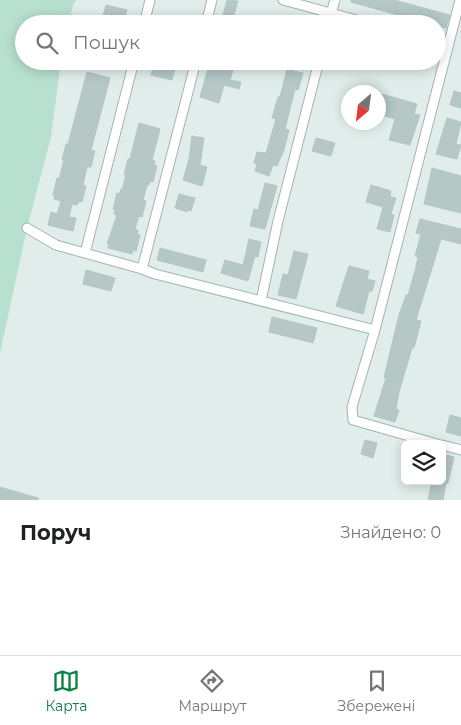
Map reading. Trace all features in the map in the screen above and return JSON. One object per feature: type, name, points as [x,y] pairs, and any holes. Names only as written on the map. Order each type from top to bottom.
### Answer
[{"type":"street","points":[[146,15],[150,0]]},
{"type":"street","points":[[208,15],[212,0]]},
{"type":"street","points":[[283,0],[338,15]]},
{"type":"street","points":[[331,13],[334,0]]},
{"type":"street","points":[[446,56],[458,24],[460,0]]},
{"type":"street","points":[[85,253],[132,70]]},
{"type":"street","points":[[142,268],[194,70]]},
{"type":"street","points":[[262,301],[278,221],[317,70]]},
{"type":"street","points":[[423,440],[353,420],[352,407],[375,330],[442,70]]},
{"type":"street","points":[[27,228],[56,245],[142,268],[155,274],[375,330]]},
{"type":"street","points":[[446,446],[461,450]]},
{"type":"green space","points":[[0,0],[76,0],[71,15],[15,15],[15,70],[60,70],[51,137],[27,228],[0,353]]},
{"type":"building","points":[[227,0],[238,1],[234,15],[223,15]]},
{"type":"building","points":[[351,0],[394,0],[450,15],[446,28],[446,15],[398,15],[351,2]]},
{"type":"building","points":[[106,5],[127,10],[126,15],[103,15]]},
{"type":"building","points":[[152,70],[175,70],[172,80],[151,75]]},
{"type":"building","points":[[208,70],[233,70],[230,80],[241,82],[239,89],[224,85],[219,103],[200,97]]},
{"type":"building","points":[[287,70],[303,73],[298,90],[295,89],[285,129],[289,130],[284,150],[277,166],[273,165],[269,176],[255,171],[257,164],[254,163],[257,152],[266,153],[276,119],[272,118],[278,97],[280,97]]},
{"type":"building","points":[[87,72],[110,78],[91,150],[95,151],[91,167],[87,167],[83,185],[86,186],[82,202],[79,201],[77,205],[72,204],[69,217],[76,218],[73,231],[48,225],[51,212],[57,214],[61,201],[54,199],[55,195],[53,195],[57,178],[59,179],[66,144],[68,144]]},
{"type":"building","points":[[454,91],[461,93],[461,108],[450,105]]},
{"type":"building","points":[[386,95],[417,104],[414,114],[420,115],[410,145],[389,140],[395,119],[386,116]]},
{"type":"building","points":[[447,118],[461,122],[456,144],[461,145],[457,159],[436,154]]},
{"type":"building","points":[[139,123],[160,129],[152,160],[155,161],[154,165],[157,166],[153,182],[150,181],[149,185],[147,185],[143,200],[146,201],[142,217],[139,216],[135,229],[138,230],[137,234],[140,235],[136,251],[133,250],[132,254],[108,248],[109,244],[107,244],[117,215],[114,214],[115,210],[113,209],[117,193],[119,194],[122,190],[128,159],[130,159]]},
{"type":"building","points":[[192,136],[204,138],[200,165],[207,167],[202,186],[183,180],[189,159]]},
{"type":"building","points":[[316,138],[335,143],[331,156],[312,151]]},
{"type":"building","points":[[432,168],[461,176],[461,213],[424,204]]},
{"type":"building","points":[[265,183],[277,186],[265,229],[250,226],[254,209],[258,210]]},
{"type":"building","points":[[371,185],[391,191],[390,197],[396,198],[391,214],[394,215],[390,232],[377,229],[383,207],[366,202]]},
{"type":"building","points":[[179,194],[195,198],[191,211],[188,210],[187,212],[175,208]]},
{"type":"building","points":[[420,219],[461,229],[461,244],[441,239],[416,320],[421,321],[399,392],[396,409],[399,410],[395,422],[374,416],[386,378],[384,377],[399,315],[406,295],[408,295],[415,271],[418,257],[415,256],[421,234],[416,233]]},
{"type":"building","points":[[249,239],[261,242],[258,257],[255,256],[248,281],[221,273],[225,260],[243,265]]},
{"type":"building","points":[[160,248],[206,260],[203,272],[157,260]]},
{"type":"building","points":[[294,251],[308,254],[296,299],[278,295],[283,274],[288,275]]},
{"type":"building","points":[[349,266],[369,271],[367,279],[375,281],[372,291],[369,291],[363,314],[336,306]]},
{"type":"building","points":[[86,270],[115,278],[111,291],[83,284]]},
{"type":"building","points":[[272,317],[317,328],[313,343],[269,332]]},
{"type":"building","points":[[450,415],[461,418],[461,436],[446,432]]},
{"type":"building","points":[[365,440],[377,443],[373,458],[361,454]]},
{"type":"building","points":[[446,455],[454,457],[448,483],[446,483]]},
{"type":"building","points":[[431,485],[446,485],[443,500],[428,500]]},
{"type":"building","points":[[0,487],[38,498],[38,500],[0,500]]}]
